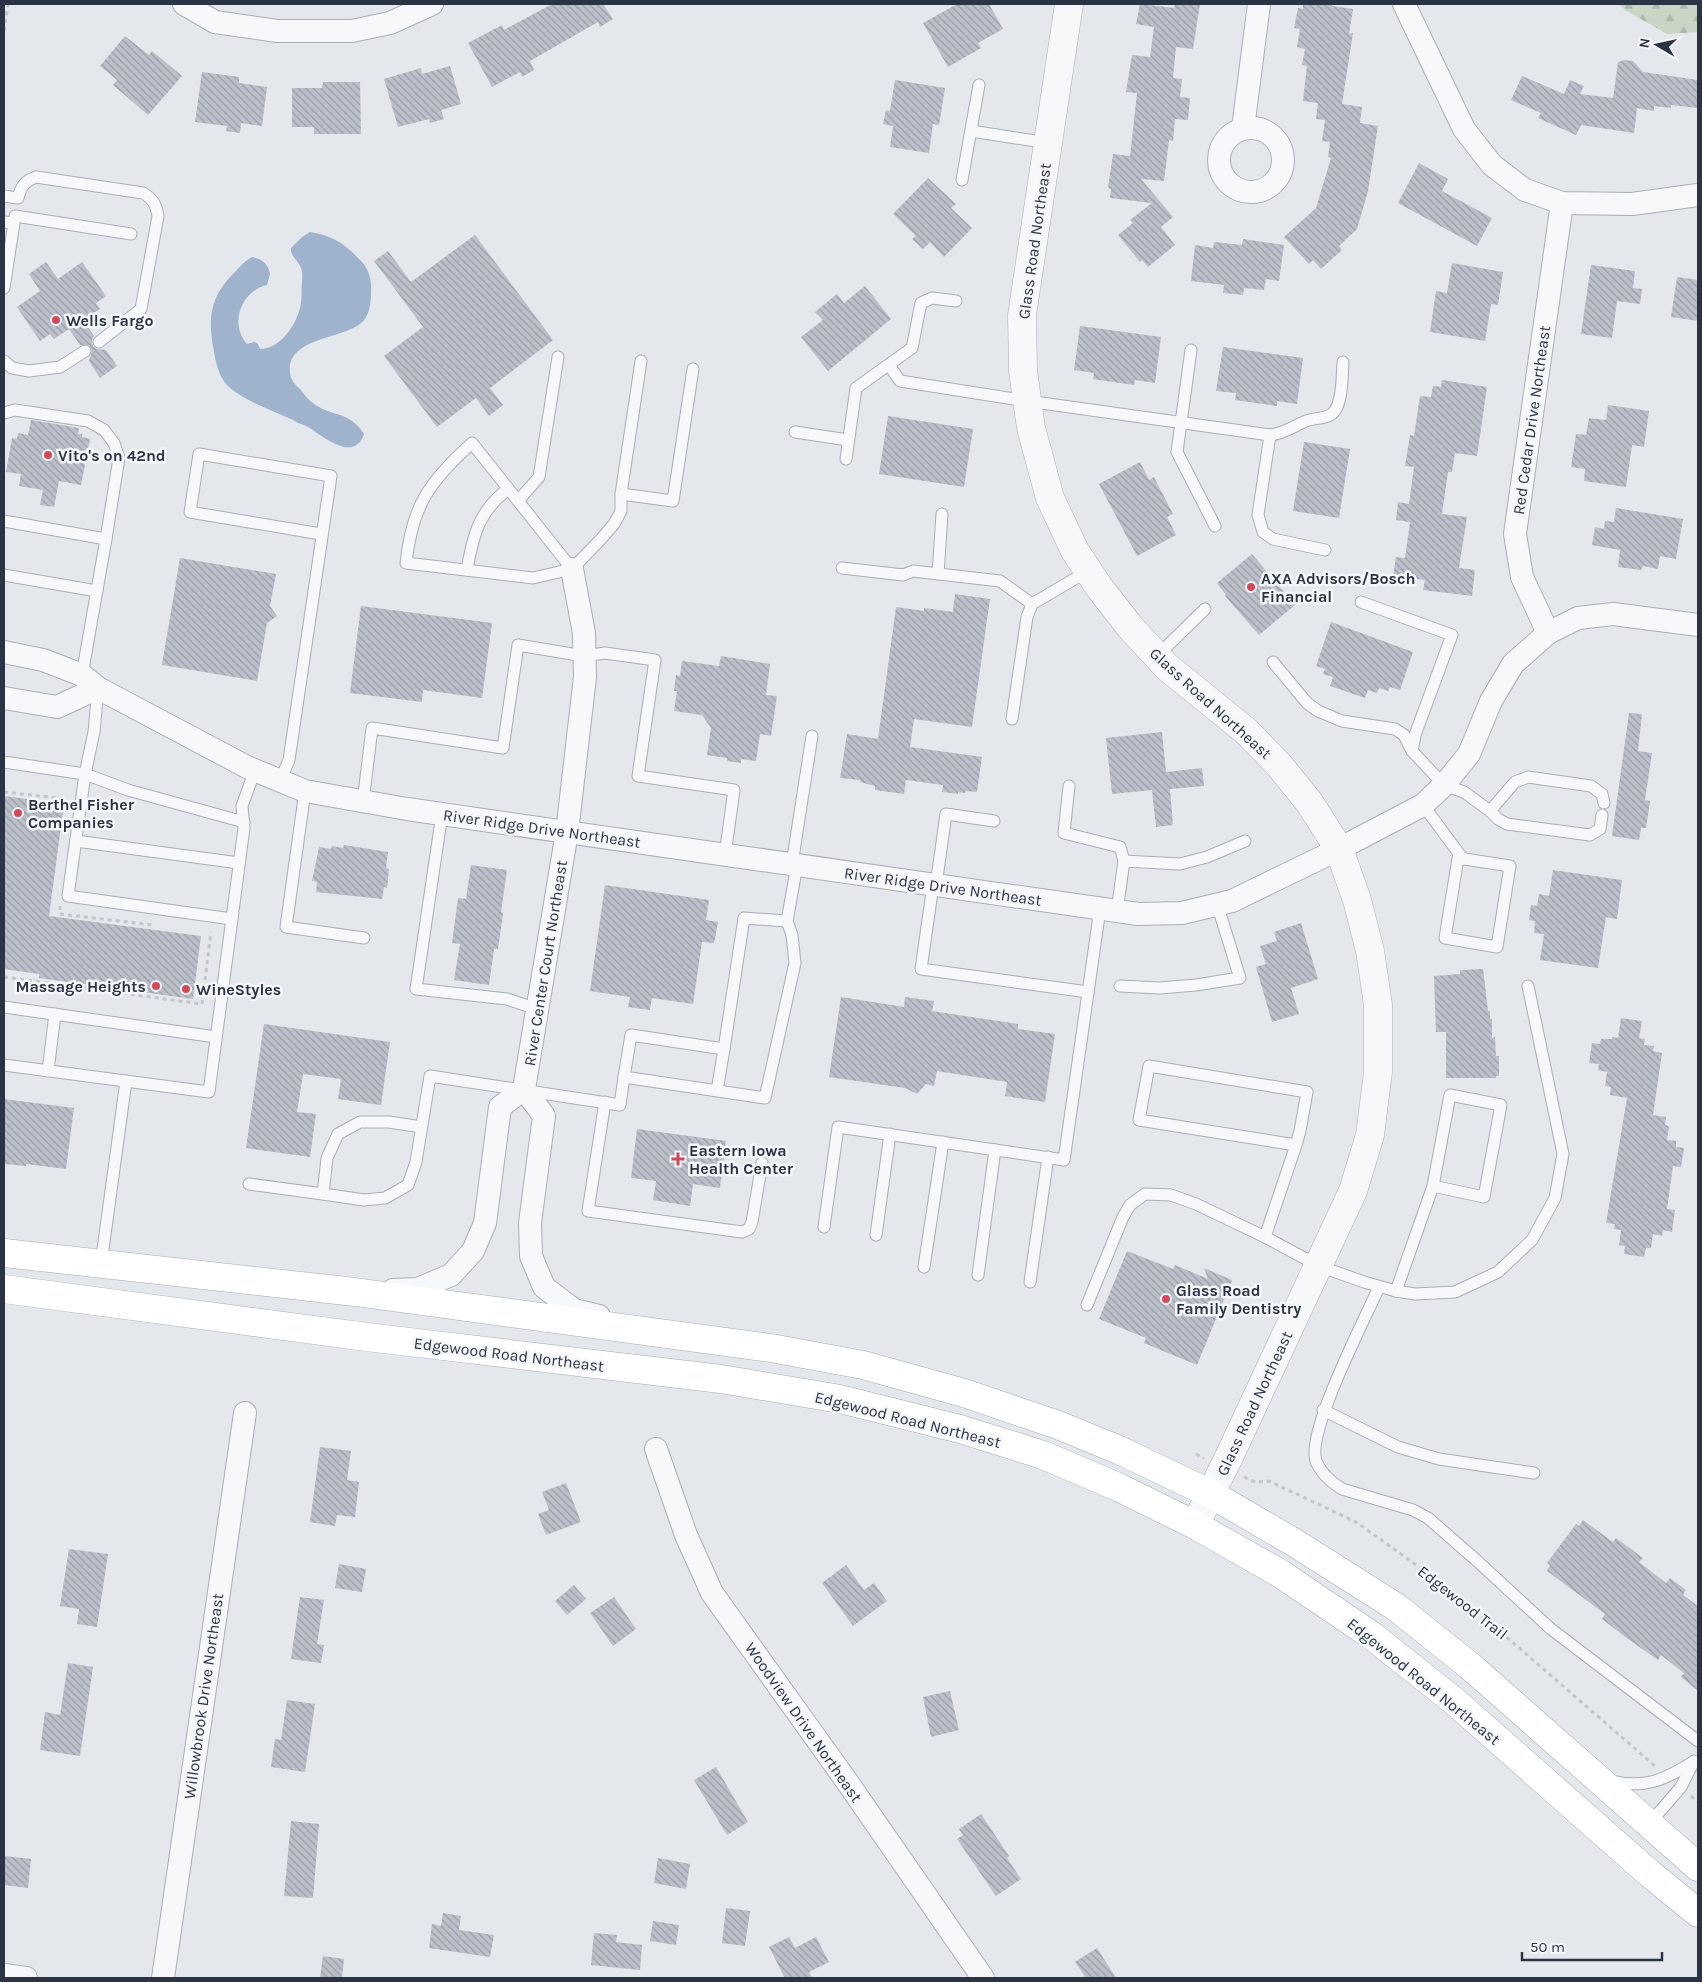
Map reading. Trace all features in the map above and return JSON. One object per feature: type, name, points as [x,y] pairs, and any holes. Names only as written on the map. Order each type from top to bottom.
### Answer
[{"type":"main road","points":[[4,1253],[355,1292],[770,1348],[863,1365],[964,1393],[1067,1429],[1119,1450],[1211,1494],[1396,1607],[1470,1666],[1698,1867]]},
{"type":"main road","name":"Edgewood Road Northeast","points":[[4,1289],[376,1338],[721,1379],[840,1399],[960,1429],[1042,1455],[1118,1487],[1195,1525],[1281,1574],[1371,1634],[1454,1701],[1698,1913]]},
{"type":"main road","points":[[1563,1796],[1630,1828],[1649,1824]]},
{"type":"street","points":[[184,4],[215,22],[277,31],[352,31],[390,23],[432,4]]},
{"type":"street","name":"Glass Road Northeast","points":[[1070,4],[1022,315],[1023,371],[1031,428],[1050,498],[1075,551],[1130,627],[1167,668],[1246,731],[1279,765],[1309,802],[1339,849],[1357,900],[1370,951],[1378,1005],[1378,1072],[1370,1135],[1353,1191],[1195,1525]]},
{"type":"street","points":[[1243,128],[1259,4]]},
{"type":"street","points":[[1404,4],[1464,129],[1492,165],[1525,190],[1562,203],[1632,204],[1698,195]]},
{"type":"street","name":"Red Cedar Drive Northeast","points":[[1548,633],[1522,578],[1515,534],[1562,203]]},
{"type":"street","name":"River Center Court Northeast","points":[[355,1292],[418,1289],[451,1275],[473,1251],[484,1223],[500,1107],[524,1089],[567,832],[585,677],[584,633],[572,569]]},
{"type":"street","name":"River Ridge Drive Northeast","points":[[4,652],[43,660],[90,681],[255,770],[305,791],[442,814],[1138,914],[1182,912],[1232,901],[1339,849],[1423,805],[1444,785],[1469,754],[1491,701],[1513,664],[1548,633],[1578,618],[1612,614],[1698,625]]},
{"type":"street","points":[[4,698],[58,707],[90,681]]},
{"type":"street","name":"River Center Court Northeast","points":[[524,1089],[544,1116],[530,1223],[531,1256],[544,1287],[574,1310],[650,1331]]},
{"type":"street","name":"Willowbrook Drive Northeast","points":[[163,1978],[245,1414]]},
{"type":"street","name":"Woodview Drive Northeast","points":[[656,1449],[686,1535],[712,1593],[848,1783],[983,1978]]},
{"type":"street","points":[[4,1975],[26,1978]]},
{"type":"lane","points":[[962,180],[980,85]]},
{"type":"lane","points":[[971,131],[1048,143]]},
{"type":"lane","points":[[4,288],[11,221],[22,186],[28,180],[36,177],[143,193],[150,197],[156,204],[158,216],[141,309],[98,342]]},
{"type":"lane","points":[[4,196],[18,198]]},
{"type":"lane","points":[[11,221],[131,234]]},
{"type":"lane","points":[[846,459],[856,388],[912,348],[921,303],[932,298],[956,301]]},
{"type":"lane","points":[[1191,350],[1177,452],[1215,526]]},
{"type":"lane","points":[[4,361],[12,368],[29,371],[60,367],[85,352]]},
{"type":"lane","points":[[518,501],[539,477],[558,356]]},
{"type":"lane","points":[[572,569],[472,443],[437,478],[419,506],[408,541],[406,563],[533,578],[572,569],[601,540],[614,524],[621,511],[621,494],[641,361]]},
{"type":"lane","points":[[889,365],[900,381],[1270,435],[1280,434],[1309,420],[1320,419],[1332,414],[1339,405],[1343,362]]},
{"type":"lane","points":[[621,494],[673,502],[693,369]]},
{"type":"lane","points":[[4,413],[14,410],[88,422],[104,430],[114,443],[119,458],[97,591],[90,681],[94,732],[85,774],[68,896],[232,919]]},
{"type":"lane","points":[[795,432],[848,440]]},
{"type":"lane","points":[[1270,435],[1258,515],[1263,532],[1273,539],[1325,550]]},
{"type":"lane","points":[[280,781],[289,760],[331,476],[199,454],[190,512],[321,534]]},
{"type":"lane","points":[[467,570],[472,541],[480,519],[490,506],[508,489]]},
{"type":"lane","points":[[938,574],[942,514]]},
{"type":"lane","points":[[4,521],[106,538]]},
{"type":"lane","points":[[842,568],[903,575],[913,571],[1000,581],[1032,604]]},
{"type":"lane","points":[[1012,720],[1027,617],[1032,604],[1088,571]]},
{"type":"lane","points":[[4,575],[97,591]]},
{"type":"lane","points":[[1361,602],[1452,636],[1412,751]]},
{"type":"lane","points":[[1157,656],[1205,609]]},
{"type":"lane","points":[[363,802],[372,728],[503,748],[518,645],[584,656],[605,653],[655,660],[638,776],[734,790],[725,855]]},
{"type":"lane","points":[[1273,662],[1307,703],[1318,710],[1342,721],[1395,729],[1404,735],[1412,751],[1444,785],[1464,792],[1507,824],[1590,834],[1600,828],[1602,816]]},
{"type":"lane","points":[[624,1077],[765,1098],[795,963],[792,935],[787,921],[812,736]]},
{"type":"lane","points":[[4,762],[85,774],[128,790],[244,822]]},
{"type":"lane","points":[[4,1065],[209,1092],[244,822],[242,806],[255,770]]},
{"type":"lane","points":[[1490,811],[1515,782],[1528,777],[1591,786],[1602,794],[1604,803]]},
{"type":"lane","points":[[824,1227],[838,1127],[1064,1160],[1088,992],[1124,861],[1120,847],[1064,833],[1069,786]]},
{"type":"lane","points":[[305,791],[286,927],[364,938]]},
{"type":"lane","points":[[1423,805],[1463,859],[1510,866],[1497,947],[1445,938],[1458,858],[1463,859]]},
{"type":"lane","points":[[442,814],[416,989],[507,999],[537,1009]]},
{"type":"lane","points":[[994,821],[946,814],[921,968],[1088,992]]},
{"type":"lane","points":[[1124,861],[1180,864],[1207,858],[1245,841]]},
{"type":"lane","points":[[76,842],[239,863]]},
{"type":"lane","points":[[1120,986],[1159,988],[1240,978],[1217,904]]},
{"type":"lane","points":[[717,1091],[744,918],[787,921]]},
{"type":"lane","points":[[1086,1305],[1123,1217],[1130,1205],[1145,1194],[1170,1195],[1196,1204],[1265,1237],[1319,1266],[1396,1291],[1415,1294],[1454,1292],[1498,1272],[1532,1240],[1555,1198],[1563,1154],[1528,986]]},
{"type":"lane","points":[[4,1007],[216,1037]]},
{"type":"lane","points":[[48,1071],[55,1014]]},
{"type":"lane","points":[[249,1184],[364,1200],[385,1198],[408,1185],[416,1162],[430,1076],[620,1105],[631,1035],[724,1049]]},
{"type":"lane","points":[[1265,1237],[1296,1145],[1300,1131],[1306,1092],[1149,1066],[1139,1120],[1296,1145]]},
{"type":"lane","points":[[101,1264],[126,1081]]},
{"type":"lane","points":[[1396,1291],[1433,1186],[1450,1095],[1501,1105],[1484,1196],[1433,1186]]},
{"type":"lane","points":[[605,1102],[588,1211],[742,1232],[749,1229],[752,1222],[762,1163]]},
{"type":"lane","points":[[323,1194],[327,1158],[338,1134],[360,1122],[389,1122],[422,1127]]},
{"type":"lane","points":[[876,1235],[890,1134]]},
{"type":"lane","points":[[924,1267],[943,1142]]},
{"type":"lane","points":[[978,1275],[995,1150]]},
{"type":"lane","points":[[1030,1282],[1048,1157]]},
{"type":"lane","points":[[1379,1287],[1323,1410],[1315,1450],[1316,1461],[1323,1473],[1332,1483],[1342,1489],[1413,1510],[1428,1518],[1550,1629],[1698,1742]]},
{"type":"lane","points":[[1323,1410],[1398,1447],[1439,1458],[1534,1473]]},
{"type":"lane","points":[[1597,1778],[1626,1785],[1648,1784],[1668,1778],[1696,1759]]},
{"type":"lane","points":[[1649,1824],[1681,1788],[1696,1759]]},
{"type":"path","points":[[4,31],[8,4]]},
{"type":"path","points":[[4,977],[202,1004]]},
{"type":"path","name":"Edgewood Trail","points":[[1196,1454],[1255,1482],[1269,1481],[1356,1522],[1433,1577],[1480,1614],[1668,1778]]},
{"type":"path","points":[[1681,1788],[1698,1802]]},
{"type":"green space","points":[[1619,4],[1698,4],[1698,32],[1667,34],[1625,10]]},
{"type":"water","points":[[310,232],[324,235],[348,248],[365,266],[370,279],[370,306],[363,321],[351,329],[305,346],[291,361],[290,373],[292,380],[309,400],[319,407],[346,417],[358,426],[364,434],[353,447],[338,445],[306,426],[258,405],[232,390],[224,381],[218,369],[215,356],[211,320],[215,301],[224,284],[241,265],[252,257],[264,262],[270,274],[267,285],[258,288],[250,294],[240,309],[239,327],[242,336],[247,344],[254,342],[258,344],[260,349],[275,345],[287,334],[296,319],[301,303],[302,271],[291,248]]},
{"type":"building","points":[[552,4],[603,4],[613,19],[600,27],[598,22],[530,61],[534,70],[522,77],[520,72],[492,87],[468,43],[502,25],[504,30]]},
{"type":"building","points":[[957,4],[989,4],[1003,29],[978,43],[981,48],[948,67],[923,23]]},
{"type":"building","points":[[1140,4],[1174,8],[1175,4],[1200,4],[1193,49],[1176,47],[1173,78],[1182,79],[1180,97],[1190,98],[1188,120],[1175,119],[1173,141],[1169,140],[1164,181],[1141,179],[1173,217],[1161,227],[1175,245],[1148,267],[1142,260],[1140,262],[1118,235],[1133,223],[1130,220],[1152,203],[1110,198],[1111,189],[1108,188],[1113,154],[1130,156],[1137,93],[1126,92],[1132,55],[1150,57],[1154,27],[1136,24]]},
{"type":"building","points":[[1303,4],[1332,4],[1332,6],[1353,9],[1349,34],[1353,33],[1342,104],[1362,107],[1360,123],[1378,126],[1368,191],[1357,229],[1339,246],[1342,250],[1321,269],[1313,260],[1309,264],[1284,237],[1316,208],[1331,158],[1328,157],[1330,142],[1322,141],[1325,120],[1316,119],[1318,103],[1303,101],[1307,66],[1302,65],[1305,49],[1297,47],[1300,29],[1294,28],[1298,8],[1303,9]]},
{"type":"building","points":[[125,36],[149,55],[152,51],[182,76],[148,115],[113,85],[117,80],[100,66]]},
{"type":"building","points":[[1624,60],[1633,61],[1643,72],[1698,80],[1698,108],[1671,105],[1671,108],[1654,106],[1654,111],[1637,108],[1634,133],[1581,125],[1576,135],[1538,118],[1541,113],[1511,100],[1522,76],[1564,94],[1570,80],[1584,86],[1580,94],[1613,98],[1618,62]]},
{"type":"building","points":[[450,66],[461,104],[441,110],[444,119],[430,123],[429,119],[398,127],[384,79],[421,68],[422,74]]},
{"type":"building","points":[[202,72],[239,77],[239,83],[267,87],[262,126],[241,123],[240,133],[226,131],[227,126],[195,122]]},
{"type":"building","points":[[895,80],[945,88],[939,125],[933,124],[929,153],[890,147],[893,126],[883,124],[886,110],[890,111]]},
{"type":"building","points":[[323,82],[360,82],[361,134],[314,134],[314,127],[292,127],[292,88],[322,88]]},
{"type":"building","points":[[1419,163],[1448,179],[1442,191],[1492,218],[1477,246],[1398,203]]},
{"type":"building","points":[[928,178],[956,204],[951,208],[972,228],[944,257],[930,242],[923,249],[912,239],[916,236],[893,214]]},
{"type":"building","points":[[475,235],[553,340],[490,388],[503,405],[489,416],[476,398],[437,427],[384,356],[423,327],[374,261],[388,251],[411,282]]},
{"type":"building","points":[[1243,239],[1284,245],[1279,281],[1266,279],[1264,290],[1244,288],[1243,295],[1223,293],[1224,285],[1191,281],[1195,245],[1213,248],[1214,242],[1242,245]]},
{"type":"building","name":"Wells Fargo","points":[[46,262],[58,279],[82,262],[106,296],[96,303],[100,309],[83,320],[94,336],[92,340],[93,346],[97,349],[106,350],[117,366],[100,378],[89,361],[92,351],[89,345],[80,345],[69,329],[54,339],[50,334],[40,341],[17,307],[40,291],[29,274]]},
{"type":"building","points":[[1452,263],[1503,272],[1498,305],[1491,304],[1485,341],[1430,332],[1436,291],[1447,293]]},
{"type":"building","points":[[1591,265],[1635,271],[1633,288],[1642,289],[1640,304],[1617,301],[1612,338],[1581,334]]},
{"type":"building","points":[[1677,277],[1698,280],[1698,321],[1671,317]]},
{"type":"building","points":[[865,286],[891,319],[828,371],[801,337],[823,320],[815,312],[837,294],[844,303]]},
{"type":"building","points":[[1080,326],[1161,337],[1155,383],[1135,380],[1134,385],[1093,379],[1094,373],[1074,370]]},
{"type":"building","points":[[1223,347],[1303,358],[1297,404],[1277,401],[1277,406],[1235,400],[1236,393],[1216,391]]},
{"type":"building","points":[[1442,380],[1487,387],[1477,456],[1455,453],[1452,472],[1448,472],[1442,514],[1467,517],[1459,568],[1475,570],[1472,596],[1423,590],[1425,580],[1393,576],[1396,557],[1405,558],[1410,522],[1396,520],[1398,502],[1409,504],[1414,467],[1405,466],[1410,435],[1414,436],[1420,396],[1431,397],[1433,386],[1441,387]]},
{"type":"building","points":[[1608,405],[1649,411],[1644,447],[1632,445],[1626,487],[1584,481],[1585,469],[1571,467],[1576,434],[1586,435],[1589,418],[1606,420]]},
{"type":"building","points":[[888,416],[973,429],[964,487],[879,474]]},
{"type":"building","name":"Vito's on 42nd","points":[[31,420],[79,428],[78,434],[82,434],[82,437],[90,439],[81,485],[59,481],[54,507],[40,505],[43,490],[19,486],[21,474],[6,472],[12,438],[17,439],[18,433],[28,435]]},
{"type":"building","points":[[1304,442],[1350,449],[1339,518],[1293,511]]},
{"type":"building","points":[[1140,462],[1149,480],[1154,477],[1173,514],[1167,517],[1176,535],[1137,556],[1099,484]]},
{"type":"building","points":[[1616,508],[1683,519],[1676,559],[1660,556],[1658,569],[1643,566],[1641,570],[1618,567],[1620,550],[1592,545],[1595,527],[1604,529],[1605,521],[1614,522]]},
{"type":"building","points":[[1252,554],[1295,605],[1259,635],[1225,596],[1217,583]]},
{"type":"building","points":[[180,558],[276,574],[270,606],[277,616],[267,623],[257,681],[162,665]]},
{"type":"building","points":[[955,594],[990,599],[972,727],[914,719],[910,747],[982,757],[977,792],[966,791],[965,793],[958,792],[958,794],[942,792],[943,785],[906,780],[904,794],[875,790],[875,786],[860,782],[860,780],[840,778],[847,734],[878,739],[896,607],[924,611],[924,608],[953,612]]},
{"type":"building","points":[[361,606],[492,623],[482,698],[423,690],[422,702],[350,693]]},
{"type":"building","points":[[1331,622],[1413,652],[1400,690],[1390,687],[1388,691],[1379,688],[1377,693],[1368,690],[1365,698],[1330,686],[1333,677],[1323,674],[1325,669],[1316,666]]},
{"type":"building","points":[[721,656],[770,664],[766,695],[777,696],[771,736],[760,734],[756,761],[741,759],[741,763],[727,761],[727,758],[707,755],[711,728],[702,715],[674,711],[677,691],[674,691],[676,675],[680,676],[682,661],[719,666]]},
{"type":"building","points":[[1629,713],[1642,714],[1638,751],[1652,753],[1645,800],[1650,801],[1646,828],[1641,828],[1639,840],[1612,836]]},
{"type":"building","points":[[1162,732],[1166,772],[1202,768],[1204,786],[1170,789],[1173,825],[1156,827],[1152,790],[1112,794],[1106,738]]},
{"type":"building","points":[[4,796],[64,804],[49,916],[201,936],[193,999],[39,978],[39,974],[4,969]]},
{"type":"building","points":[[344,845],[388,852],[386,868],[389,869],[387,888],[384,887],[382,899],[316,892],[317,882],[312,881],[319,847],[331,849],[332,846],[343,848]]},
{"type":"building","points":[[471,865],[507,870],[498,949],[494,949],[489,985],[454,980],[460,944],[452,943],[458,898],[466,899]]},
{"type":"building","points":[[1553,870],[1622,880],[1617,919],[1606,917],[1598,968],[1540,960],[1544,934],[1534,933],[1535,921],[1529,920],[1531,905],[1537,906],[1539,894],[1549,896]]},
{"type":"building","points":[[605,885],[709,900],[706,920],[718,922],[714,943],[702,942],[693,1004],[652,998],[650,1010],[628,1007],[630,997],[590,991]]},
{"type":"building","points":[[1301,923],[1318,979],[1291,988],[1299,1014],[1272,1022],[1256,967],[1266,964],[1260,946],[1277,941],[1274,932]]},
{"type":"building","points":[[1483,969],[1488,1011],[1490,1011],[1490,1019],[1492,1019],[1492,1038],[1495,1037],[1496,1056],[1499,1056],[1499,1076],[1496,1076],[1496,1078],[1446,1078],[1446,1032],[1436,1032],[1434,976],[1460,974],[1460,970]]},
{"type":"building","points":[[841,997],[904,1007],[905,997],[934,1001],[932,1011],[1018,1024],[1018,1029],[1055,1034],[1045,1102],[1005,1096],[1007,1082],[937,1071],[934,1086],[926,1084],[917,1094],[905,1088],[829,1077]]},
{"type":"building","points":[[1621,1018],[1642,1021],[1639,1038],[1645,1039],[1644,1045],[1654,1046],[1653,1051],[1662,1053],[1653,1115],[1666,1117],[1665,1125],[1669,1126],[1667,1140],[1676,1141],[1676,1147],[1684,1148],[1681,1167],[1673,1166],[1667,1209],[1675,1210],[1672,1232],[1663,1230],[1662,1236],[1653,1234],[1651,1248],[1646,1248],[1644,1257],[1624,1254],[1625,1246],[1619,1245],[1621,1230],[1614,1229],[1615,1224],[1606,1223],[1627,1098],[1610,1095],[1611,1087],[1605,1086],[1607,1072],[1598,1070],[1599,1064],[1589,1063],[1592,1043],[1600,1044],[1601,1039],[1618,1038]]},
{"type":"building","points":[[264,1024],[390,1042],[381,1105],[338,1099],[341,1079],[303,1074],[297,1112],[316,1114],[310,1157],[246,1148]]},
{"type":"building","points":[[4,1099],[74,1108],[66,1169],[26,1164],[26,1166],[4,1164]]},
{"type":"building","name":"Eastern Iowa Health Center","points":[[637,1129],[726,1141],[720,1188],[693,1184],[690,1206],[653,1200],[656,1181],[631,1178]]},
{"type":"building","name":"Glass Road Family Dentistry","points":[[1127,1251],[1173,1269],[1175,1265],[1208,1279],[1204,1268],[1232,1280],[1197,1365],[1144,1343],[1146,1338],[1099,1319]]},
{"type":"building","points":[[320,1447],[351,1451],[347,1480],[359,1482],[355,1517],[337,1515],[335,1526],[310,1522]]},
{"type":"building","points":[[566,1483],[581,1522],[546,1535],[538,1514],[549,1510],[542,1492]]},
{"type":"building","points":[[1583,1520],[1613,1542],[1616,1538],[1643,1558],[1639,1562],[1666,1583],[1670,1578],[1686,1590],[1683,1595],[1698,1606],[1698,1691],[1681,1677],[1684,1673],[1661,1655],[1658,1660],[1628,1639],[1602,1619],[1605,1614],[1547,1571],[1550,1565],[1547,1563],[1576,1524],[1579,1526]]},
{"type":"building","points":[[69,1549],[108,1554],[97,1627],[77,1624],[79,1609],[60,1606]]},
{"type":"building","points":[[339,1564],[366,1569],[362,1592],[335,1588]]},
{"type":"building","points":[[846,1565],[864,1590],[874,1583],[887,1601],[853,1626],[822,1583]]},
{"type":"building","points":[[574,1585],[586,1599],[567,1615],[555,1601]]},
{"type":"building","points":[[300,1597],[324,1600],[317,1644],[324,1645],[321,1663],[291,1659]]},
{"type":"building","points":[[614,1597],[636,1629],[613,1646],[590,1613]]},
{"type":"building","points":[[68,1663],[93,1667],[80,1756],[40,1750],[45,1712],[60,1715]]},
{"type":"building","points":[[950,1691],[959,1730],[931,1737],[923,1697]]},
{"type":"building","points":[[287,1700],[315,1704],[305,1772],[271,1767],[275,1739],[281,1740]]},
{"type":"building","points":[[716,1767],[748,1822],[727,1835],[694,1780]]},
{"type":"building","points":[[981,1814],[1009,1856],[1007,1858],[1021,1879],[996,1896],[957,1839],[963,1835],[959,1829]]},
{"type":"building","points":[[291,1821],[319,1824],[313,1898],[284,1896]]},
{"type":"building","points":[[4,1856],[31,1859],[28,1888],[4,1885]]},
{"type":"building","points":[[658,1858],[690,1864],[686,1889],[654,1883]]},
{"type":"building","points":[[726,1908],[750,1911],[745,1946],[722,1943]]},
{"type":"building","points":[[443,1913],[461,1916],[459,1930],[494,1935],[490,1957],[429,1948],[432,1924],[441,1926]]},
{"type":"building","points":[[653,1921],[679,1925],[676,1945],[650,1941]]},
{"type":"building","points":[[594,1933],[617,1935],[616,1942],[642,1945],[640,1970],[591,1965]]},
{"type":"building","points":[[789,1937],[795,1948],[816,1937],[829,1962],[809,1972],[812,1978],[785,1978],[769,1947]]},
{"type":"building","points":[[1097,1948],[1116,1978],[1086,1978],[1075,1962]]},
{"type":"building","points":[[323,1956],[344,1959],[342,1978],[320,1978]]},
{"type":"place","name":"Wells Fargo","points":[[56,320]]},
{"type":"place","name":"Vito's on 42nd","points":[[48,455]]},
{"type":"place","name":"AXA Advisors/Bosch Financial","points":[[1251,587]]},
{"type":"place","name":"Berthel Fisher Companies","points":[[18,813]]},
{"type":"place","name":"Massage Heights","points":[[156,986]]},
{"type":"place","name":"WineStyles","points":[[186,989]]},
{"type":"place","name":"Eastern Iowa Health Center","points":[[678,1159]]},
{"type":"place","name":"Glass Road Family Dentistry","points":[[1166,1299]]}]
